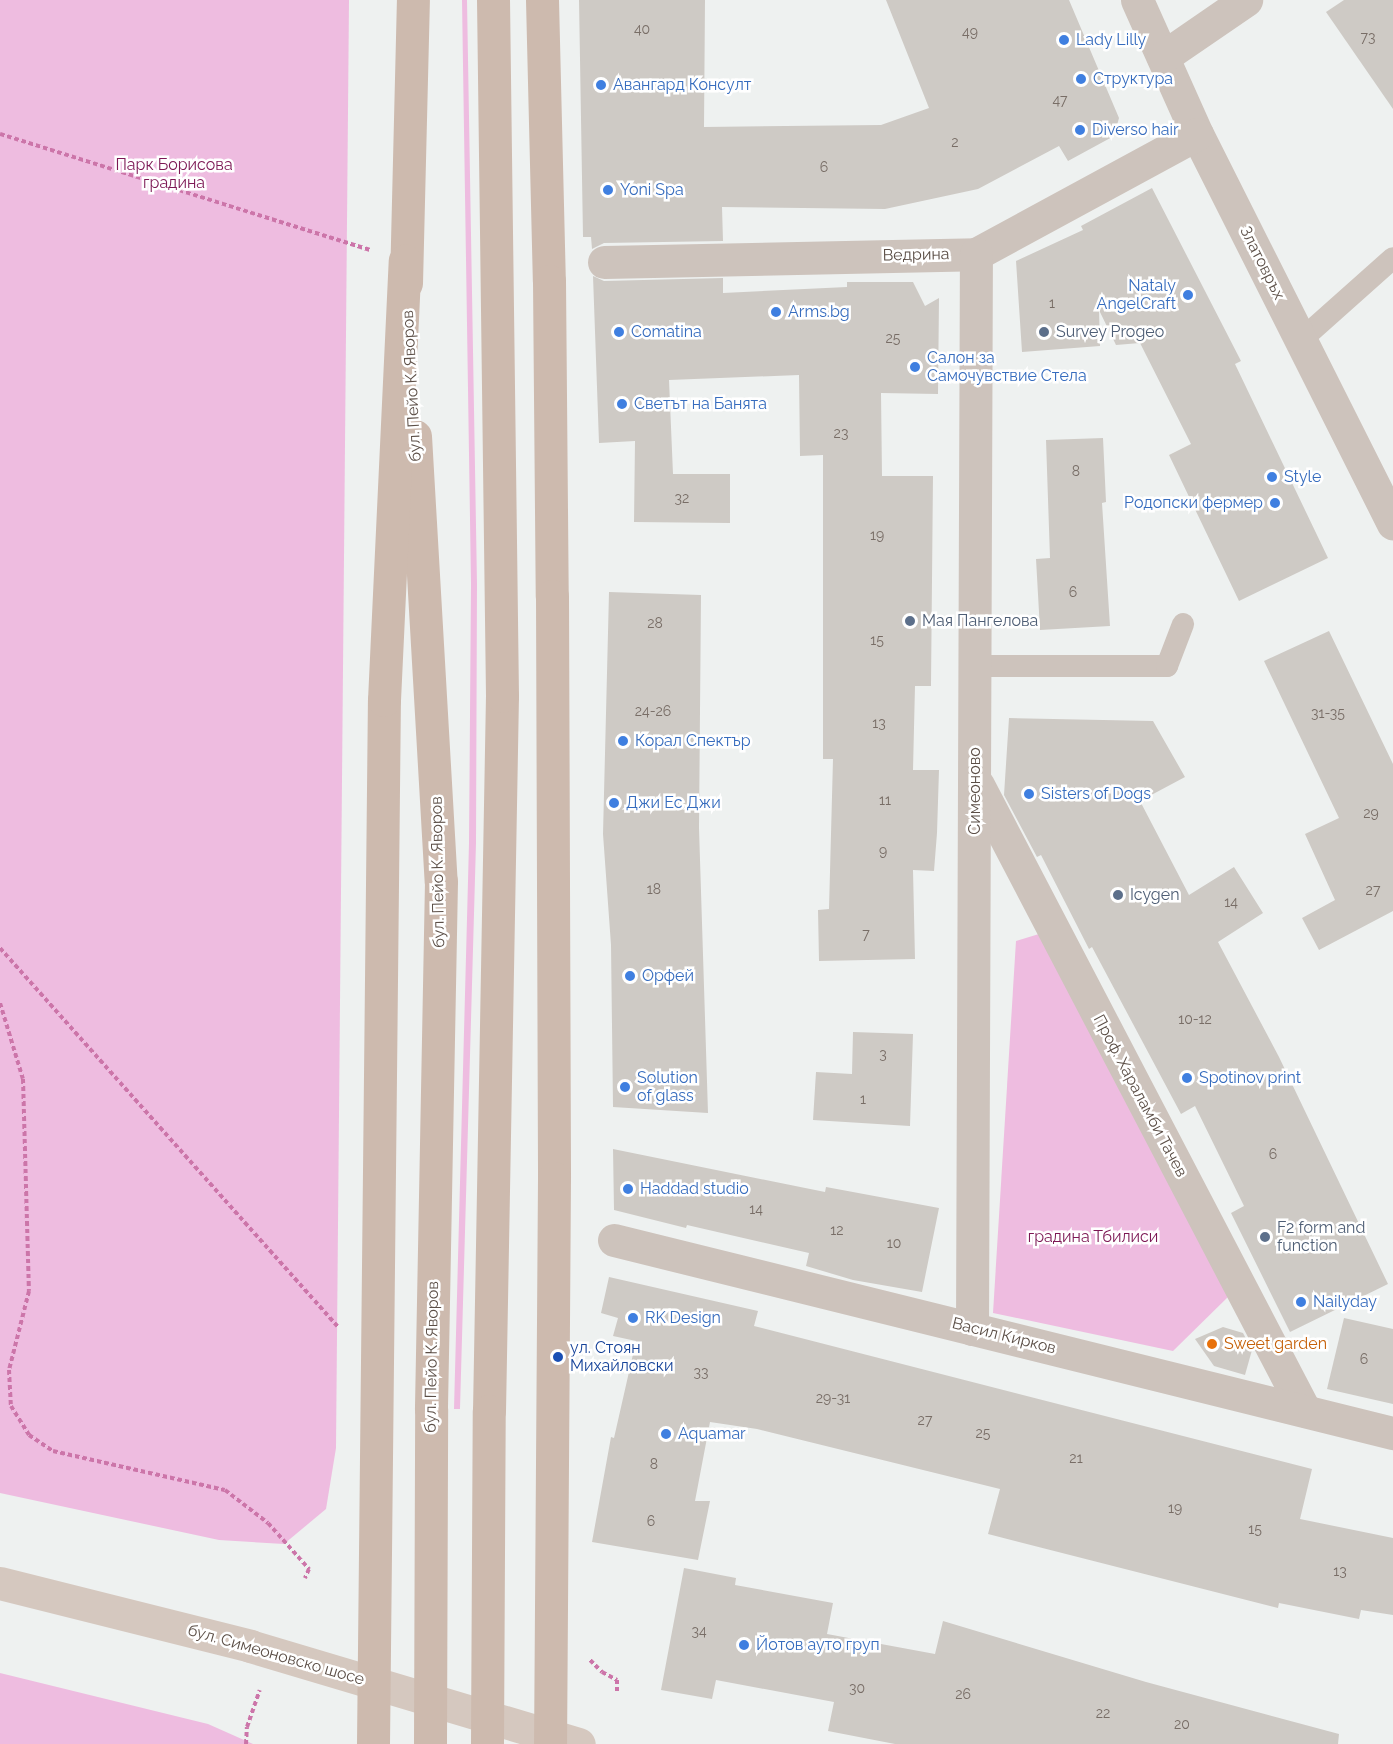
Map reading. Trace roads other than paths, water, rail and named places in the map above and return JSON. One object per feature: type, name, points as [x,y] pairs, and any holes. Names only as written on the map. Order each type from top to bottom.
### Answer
[{"type":"main road","name":"бул. Пейо К. Яворов","points":[[413,0],[405,261],[441,881],[431,1409],[430,1744]]},
{"type":"main road","points":[[487,1744],[489,1411],[502,696],[493,0]]},
{"type":"main road","points":[[542,0],[549,281],[554,1200],[560,1741]]},
{"type":"main road","points":[[373,1744],[384,700],[405,261]]},
{"type":"main road","name":"бул. Симеоновско шосе","points":[[0,1583],[250,1646],[560,1741]]},
{"type":"street","name":"Златовръх","points":[[1137,0],[1197,134],[1393,524]]},
{"type":"street","points":[[1163,57],[1246,0]]},
{"type":"street","name":"Ведрина","points":[[604,262],[976,254],[1197,134]]},
{"type":"street","name":"Симеоново","points":[[972,1329],[976,254]]},
{"type":"street","name":"Проф. Хараламби Тачев","points":[[975,780],[1305,1411]]},
{"type":"street","name":"Васил Кирков","points":[[614,1240],[1393,1433]]},
{"type":"lane","points":[[1301,340],[1393,258]]},
{"type":"lane","points":[[975,666],[1167,666],[1183,624]]},
{"type":"place","name":"Lady Lilly","points":[[1064,40]]},
{"type":"place","name":"Структура","points":[[1081,79]]},
{"type":"place","name":"Авангард Консулт","points":[[601,85]]},
{"type":"place","name":"Diverso hair","points":[[1080,130]]},
{"type":"place","name":"Yoni Spa","points":[[608,190]]},
{"type":"place","name":"Nataly AngelCraft","points":[[1188,295]]},
{"type":"place","name":"Arms.bg","points":[[776,312]]},
{"type":"place","name":"Comatina","points":[[619,332]]},
{"type":"place","name":"Survey Progeo","points":[[1044,332]]},
{"type":"place","name":"Салон за Самочувствие Стела","points":[[915,367]]},
{"type":"place","name":"Светът на Банята","points":[[622,404]]},
{"type":"place","name":"Style","points":[[1272,477]]},
{"type":"place","name":"Родопски фермер","points":[[1275,503]]},
{"type":"place","name":"Мая Пангелова","points":[[910,621]]},
{"type":"place","name":"Корал Спектър","points":[[623,741]]},
{"type":"place","name":"Sisters of Dogs","points":[[1029,794]]},
{"type":"place","name":"Джи Ес Джи","points":[[614,803]]},
{"type":"place","name":"Icygen","points":[[1118,895]]},
{"type":"place","name":"Орфей","points":[[630,976]]},
{"type":"place","name":"Spotinov print","points":[[1187,1078]]},
{"type":"place","name":"Solution of glass","points":[[625,1087]]},
{"type":"place","name":"Haddad studio","points":[[628,1189]]},
{"type":"place","name":"F2 form and function","points":[[1265,1237]]},
{"type":"place","name":"Nailyday","points":[[1301,1302]]},
{"type":"place","name":"RK Design","points":[[633,1318]]},
{"type":"place","name":"Sweet garden","points":[[1212,1344]]},
{"type":"place","name":"ул. Стоян Михайловски","points":[[558,1357]]},
{"type":"place","name":"Aquamar","points":[[666,1434]]},
{"type":"place","name":"Йотов ауто груп","points":[[744,1645]]},
{"type":"park label","name":"Парк Борисова градина","points":[[174,174]]},
{"type":"park label","name":"градина Тбилиси","points":[[1093,1237]]}]
